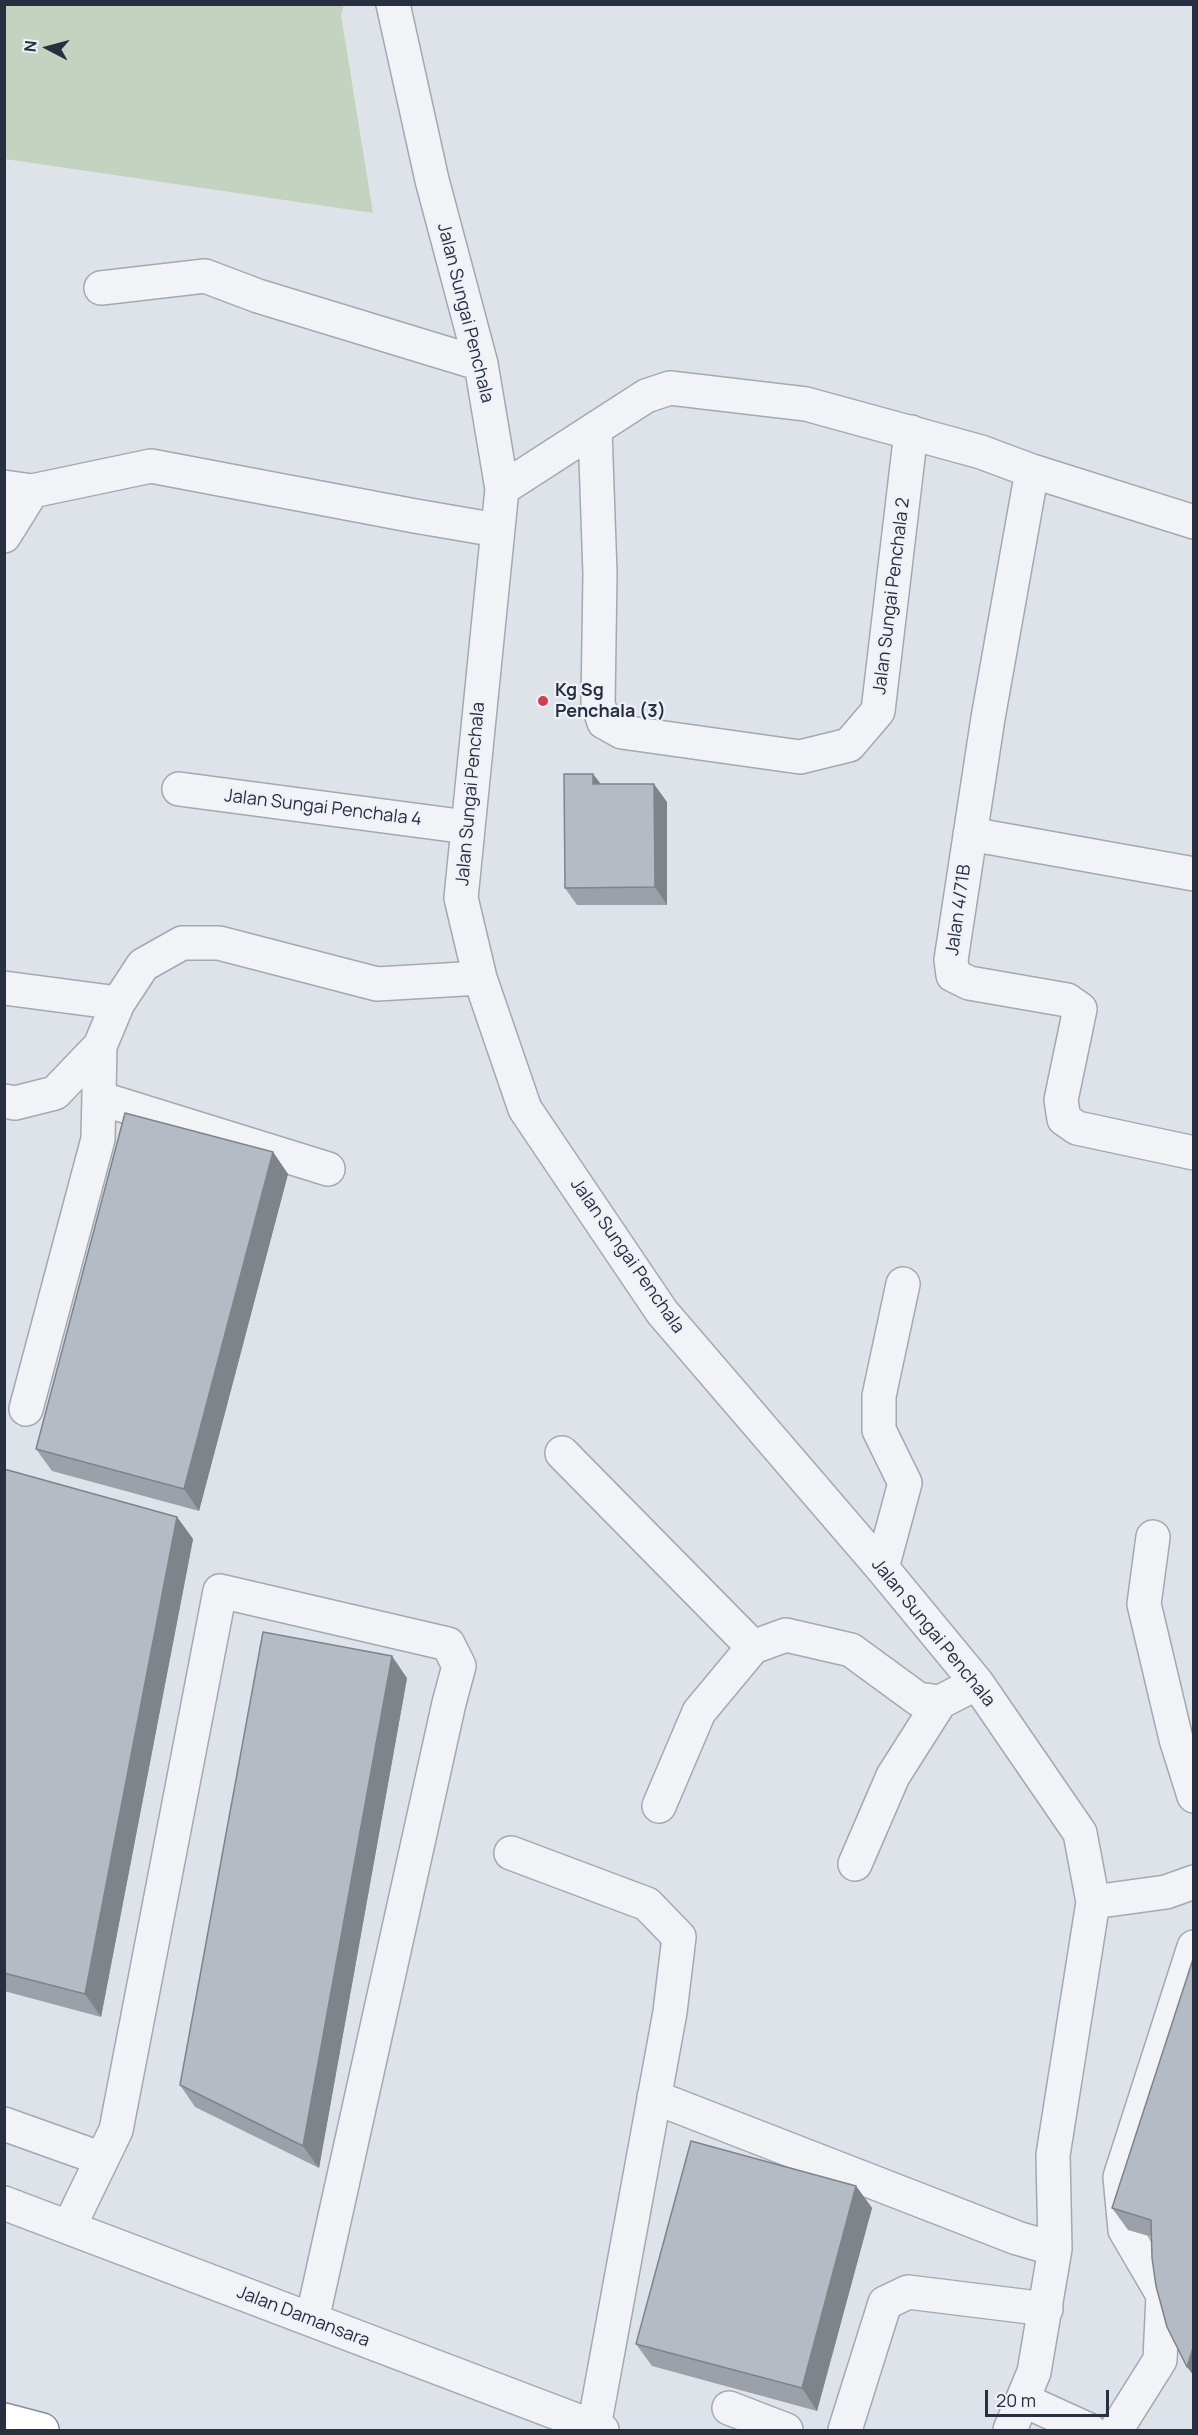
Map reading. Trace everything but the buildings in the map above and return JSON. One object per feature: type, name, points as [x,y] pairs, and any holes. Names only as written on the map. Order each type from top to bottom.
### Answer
[{"type":"highway","points":[[4,2420],[42,2430]]},
{"type":"street","name":"Jalan Sungai Penchala","points":[[393,4],[432,180],[481,364],[502,489],[467,827],[462,898],[480,978],[525,1109],[662,1312],[882,1568],[977,1683],[1080,1833],[1093,1902],[1053,2155],[1055,2248],[1034,2372],[1010,2430]]},
{"type":"street","points":[[101,288],[205,276],[258,296],[481,364]]},
{"type":"street","points":[[502,489],[646,396],[670,388],[806,404],[981,452],[1032,471],[1194,522]]},
{"type":"street","name":"Jalan Sungai Penchala 2","points":[[595,430],[600,574],[598,704],[604,722],[622,732],[800,757],[849,745],[878,711],[911,432]]},
{"type":"street","points":[[4,536],[18,489],[151,465],[497,530]]},
{"type":"street","name":"Jalan 4/71B","points":[[1032,471],[970,834],[951,960],[953,975],[969,982],[1067,1000],[1080,1010],[1061,1100],[1064,1119],[1077,1128],[1194,1152]]},
{"type":"street","name":"Jalan Sungai Penchala 4","points":[[179,789],[467,827]]},
{"type":"street","points":[[970,834],[1194,874]]},
{"type":"street","points":[[4,1101],[15,1103],[55,1093],[100,1046],[118,1003],[143,965],[182,944],[219,942],[377,984],[480,978]]},
{"type":"street","points":[[4,988],[118,1003]]},
{"type":"street","points":[[26,1409],[98,1139],[100,1046]]},
{"type":"street","points":[[99,1098],[328,1170]]},
{"type":"street","points":[[882,1568],[905,1483],[879,1430],[879,1396],[903,1284]]},
{"type":"street","points":[[562,1453],[753,1647]]},
{"type":"street","points":[[1153,1537],[1143,1604],[1176,1739],[1194,1796]]},
{"type":"street","points":[[69,2227],[116,2130],[220,1591],[448,1644],[459,1666],[312,2320]]},
{"type":"street","points":[[659,1806],[699,1712],[753,1647],[786,1635],[851,1650],[918,1699],[940,1702]]},
{"type":"street","points":[[855,1864],[893,1776],[940,1702],[977,1683]]},
{"type":"street","points":[[511,1853],[647,1904],[679,1937],[670,2012],[598,2429]]},
{"type":"street","points":[[1093,1902],[1166,1892],[1194,1882]]},
{"type":"street","points":[[1116,2430],[1160,2360],[1163,2295],[1125,2230],[1120,2177],[1194,1947]]},
{"type":"street","points":[[654,2097],[1017,2238],[1055,2248]]},
{"type":"street","points":[[4,2124],[102,2159]]},
{"type":"street","name":"Jalan Damansara","points":[[4,2203],[598,2429]]},
{"type":"street","points":[[846,2430],[885,2303],[908,2292],[1046,2309]]},
{"type":"street","points":[[1023,2400],[1089,2430]]},
{"type":"street","points":[[729,2408],[786,2430]]},
{"type":"green space","points":[[5,4],[344,5],[341,15],[373,213],[5,159]]},
{"type":"place","name":"Kg Sg Penchala (3)","points":[[543,701]]}]
